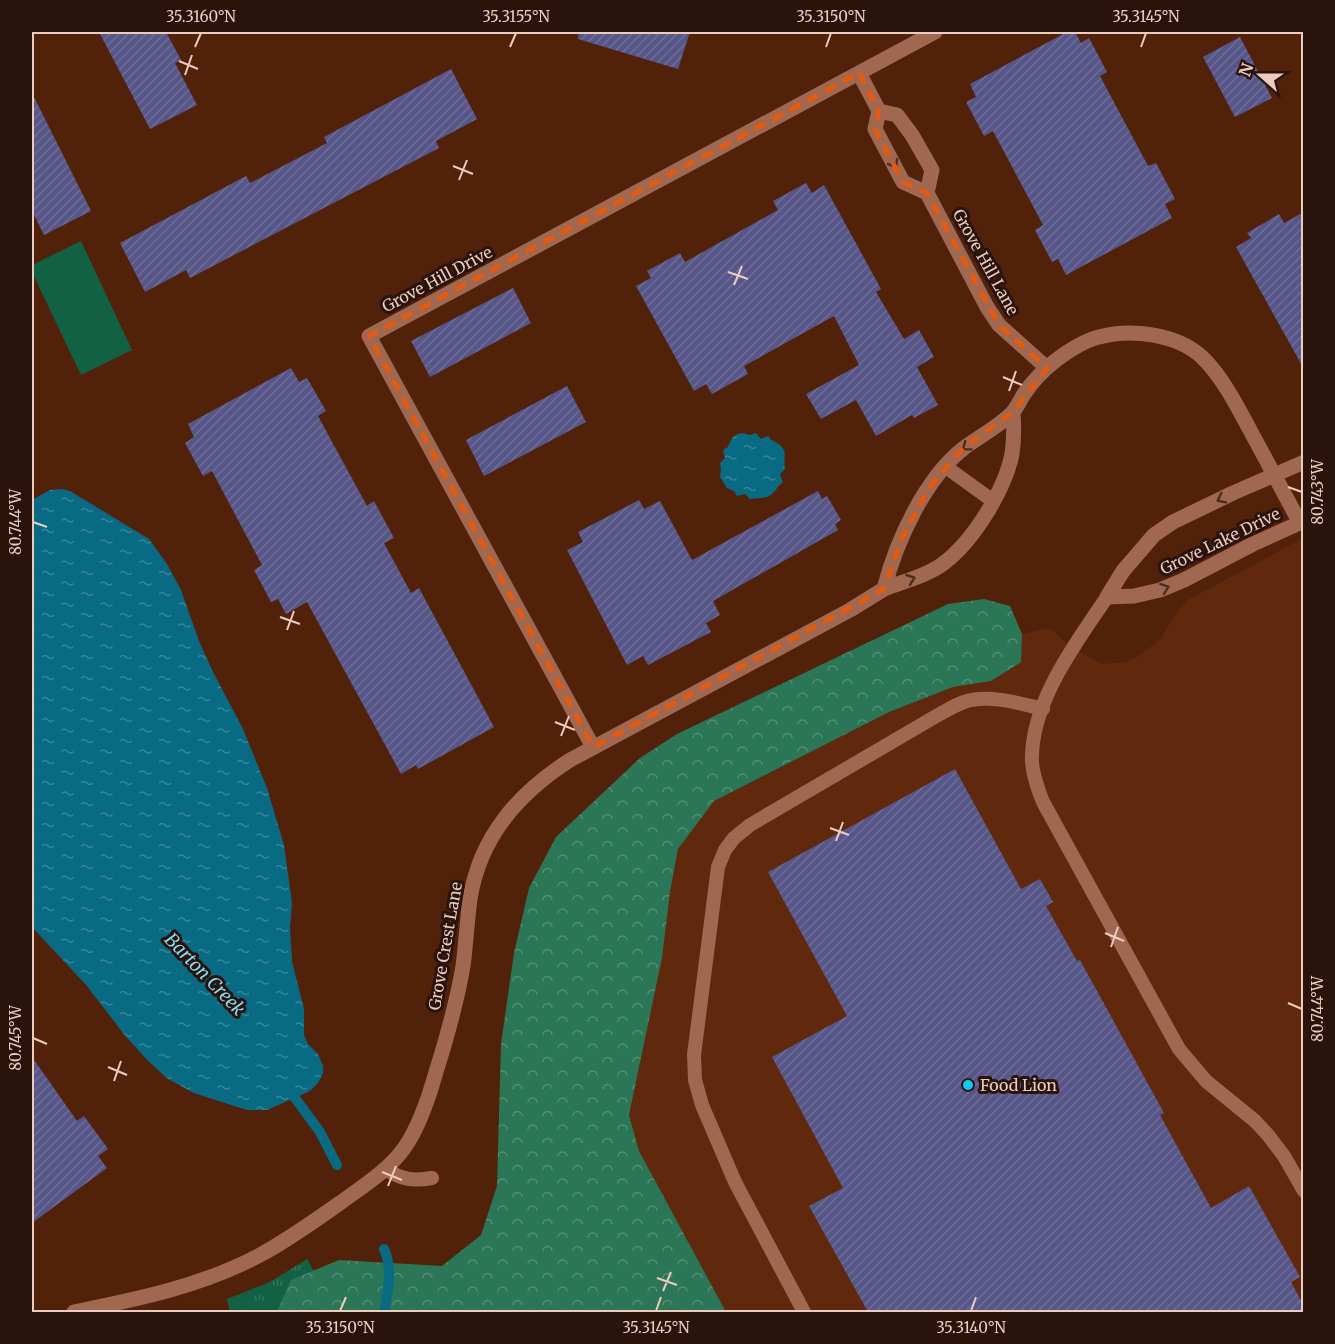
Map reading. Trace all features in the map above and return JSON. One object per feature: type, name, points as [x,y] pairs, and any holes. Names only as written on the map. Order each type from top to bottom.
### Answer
[{"type":"street","name":"Grove Hill Drive","points":[[593,747],[369,336],[935,32]]},
{"type":"street","points":[[859,72],[879,111],[875,129],[903,182],[927,193],[932,170],[912,135],[897,115],[879,111]]},
{"type":"street","name":"Grove Hill Lane","points":[[927,193],[987,307],[999,325],[1047,368]]},
{"type":"street","points":[[884,589],[903,536],[929,488],[946,466],[963,448],[1013,412],[1036,378],[1047,368],[1083,343],[1117,333],[1155,336],[1188,348],[1201,357],[1224,386],[1302,525]]},
{"type":"street","name":"Grove Crest Lane","points":[[74,1312],[142,1299],[178,1289],[259,1256],[290,1238],[386,1169],[405,1147],[414,1132],[432,1087],[456,1001],[463,966],[470,898],[476,874],[483,855],[512,807],[548,774],[593,747],[842,614],[884,589],[934,570],[945,563],[965,542],[993,501],[1008,469],[1012,453],[1013,412]]},
{"type":"street","name":"Grove Lake Drive","points":[[1107,597],[1154,535],[1173,522],[1304,462]]},
{"type":"street","name":"Grove Lake Drive","points":[[1107,597],[1134,596],[1160,590],[1253,544],[1302,525]]},
{"type":"lane","points":[[946,466],[993,501]]},
{"type":"lane","points":[[1107,597],[1063,665],[1043,710],[1037,725],[1032,762],[1034,779],[1054,822],[1179,1049],[1206,1081],[1255,1120],[1284,1156],[1304,1191]]},
{"type":"lane","points":[[804,1312],[735,1182],[702,1105],[695,1080],[694,1055],[715,883],[725,850],[734,838],[750,825],[928,720],[964,702],[982,699],[1007,701],[1043,710]]},
{"type":"lane","points":[[386,1169],[394,1175],[407,1179],[432,1179]]},
{"type":"highlighted area","points":[[859,73],[879,111],[875,129],[903,182],[927,193],[999,325],[1047,368],[1013,412],[963,448],[929,488],[903,536],[884,589],[593,747],[369,336]]},
{"type":"shaded area","points":[[1303,538],[1303,1312],[726,1312],[639,1151],[629,1115],[662,958],[678,849],[714,801],[889,712],[953,687],[991,681],[1021,662],[1022,634],[1050,628],[1069,645],[1101,664],[1125,662],[1137,657],[1160,640],[1186,601]]},
{"type":"green space","points":[[81,241],[132,350],[81,375],[32,272],[32,265]]},
{"type":"green space","points":[[984,599],[1010,606],[1022,634],[1021,662],[991,681],[953,687],[889,712],[714,801],[678,849],[662,958],[629,1115],[639,1151],[726,1312],[277,1312],[291,1280],[339,1260],[442,1266],[481,1235],[497,1186],[501,1044],[514,953],[529,888],[556,837],[640,758],[677,734],[948,604]]},
{"type":"green space","points":[[307,1259],[315,1273],[307,1312],[230,1312],[227,1299],[270,1282]]},
{"type":"water","points":[[743,433],[750,435],[756,433],[761,439],[768,436],[784,450],[785,469],[780,474],[783,482],[767,497],[750,499],[745,494],[737,496],[734,491],[727,488],[720,477],[720,463],[725,458],[723,450],[728,447],[733,437]]},
{"type":"water","points":[[50,490],[70,491],[149,539],[167,564],[181,590],[199,641],[243,729],[267,788],[284,845],[292,903],[290,927],[292,961],[304,1009],[304,1035],[308,1044],[318,1054],[323,1073],[318,1083],[310,1091],[267,1110],[247,1110],[194,1093],[168,1079],[147,1060],[87,986],[32,927],[32,500]]},
{"type":"building","points":[[99,32],[166,32],[181,60],[175,63],[197,105],[150,129]]},
{"type":"building","points":[[579,32],[690,32],[678,69],[578,39]]},
{"type":"building","points":[[1067,32],[1075,32],[1081,43],[1089,38],[1107,72],[1100,76],[1148,166],[1156,163],[1175,199],[1165,204],[1172,218],[1066,275],[1058,259],[1052,262],[1035,230],[1043,225],[993,131],[984,136],[966,102],[976,97],[970,84]]},
{"type":"building","points":[[1240,37],[1272,98],[1235,117],[1203,57]]},
{"type":"building","points":[[451,69],[477,119],[436,141],[439,148],[190,278],[186,270],[145,292],[120,243],[246,176],[250,183],[327,143],[324,137]]},
{"type":"building","points":[[32,93],[91,211],[44,235],[32,211]]},
{"type":"building","points":[[806,183],[812,193],[824,185],[881,289],[876,292],[904,339],[919,330],[934,357],[917,367],[938,405],[914,418],[912,415],[876,436],[856,400],[821,419],[806,394],[859,365],[834,316],[744,366],[748,374],[712,394],[706,384],[694,391],[636,286],[651,278],[647,271],[680,253],[685,262],[778,210],[773,201]]},
{"type":"building","points":[[1304,212],[1304,369],[1236,247],[1251,238],[1247,233],[1279,214],[1284,223]]},
{"type":"building","points":[[513,288],[531,323],[430,377],[411,341]]},
{"type":"building","points":[[291,368],[299,382],[307,378],[326,411],[318,416],[367,506],[374,501],[394,538],[384,543],[411,593],[419,588],[494,727],[418,769],[416,765],[401,774],[307,602],[286,614],[278,599],[271,602],[254,570],[262,565],[212,471],[203,476],[185,443],[194,437],[188,424]]},
{"type":"building","points":[[567,386],[586,422],[484,476],[466,440]]},
{"type":"building","points":[[818,491],[822,499],[827,496],[841,520],[835,524],[838,530],[713,601],[720,615],[706,623],[711,632],[648,665],[643,656],[627,665],[567,550],[583,542],[578,532],[639,500],[644,509],[660,501],[692,560]]},
{"type":"building","name":"Food Lion","points":[[955,769],[1021,889],[1040,879],[1053,902],[1046,906],[1077,961],[1080,960],[1164,1113],[1160,1115],[1211,1208],[1249,1186],[1300,1277],[1291,1282],[1304,1306],[1304,1312],[868,1312],[809,1206],[843,1188],[772,1057],[847,1016],[768,872]]},
{"type":"building","points":[[32,1057],[77,1121],[84,1116],[108,1149],[98,1156],[107,1168],[32,1223]]},
{"type":"waterway","name":"Barton Creek","points":[[287,1087],[320,1132],[337,1165]]},
{"type":"waterway","name":"Barton Creek","points":[[384,1249],[389,1272],[384,1312]]},
{"type":"place","name":"Food Lion","points":[[968,1085]]}]
